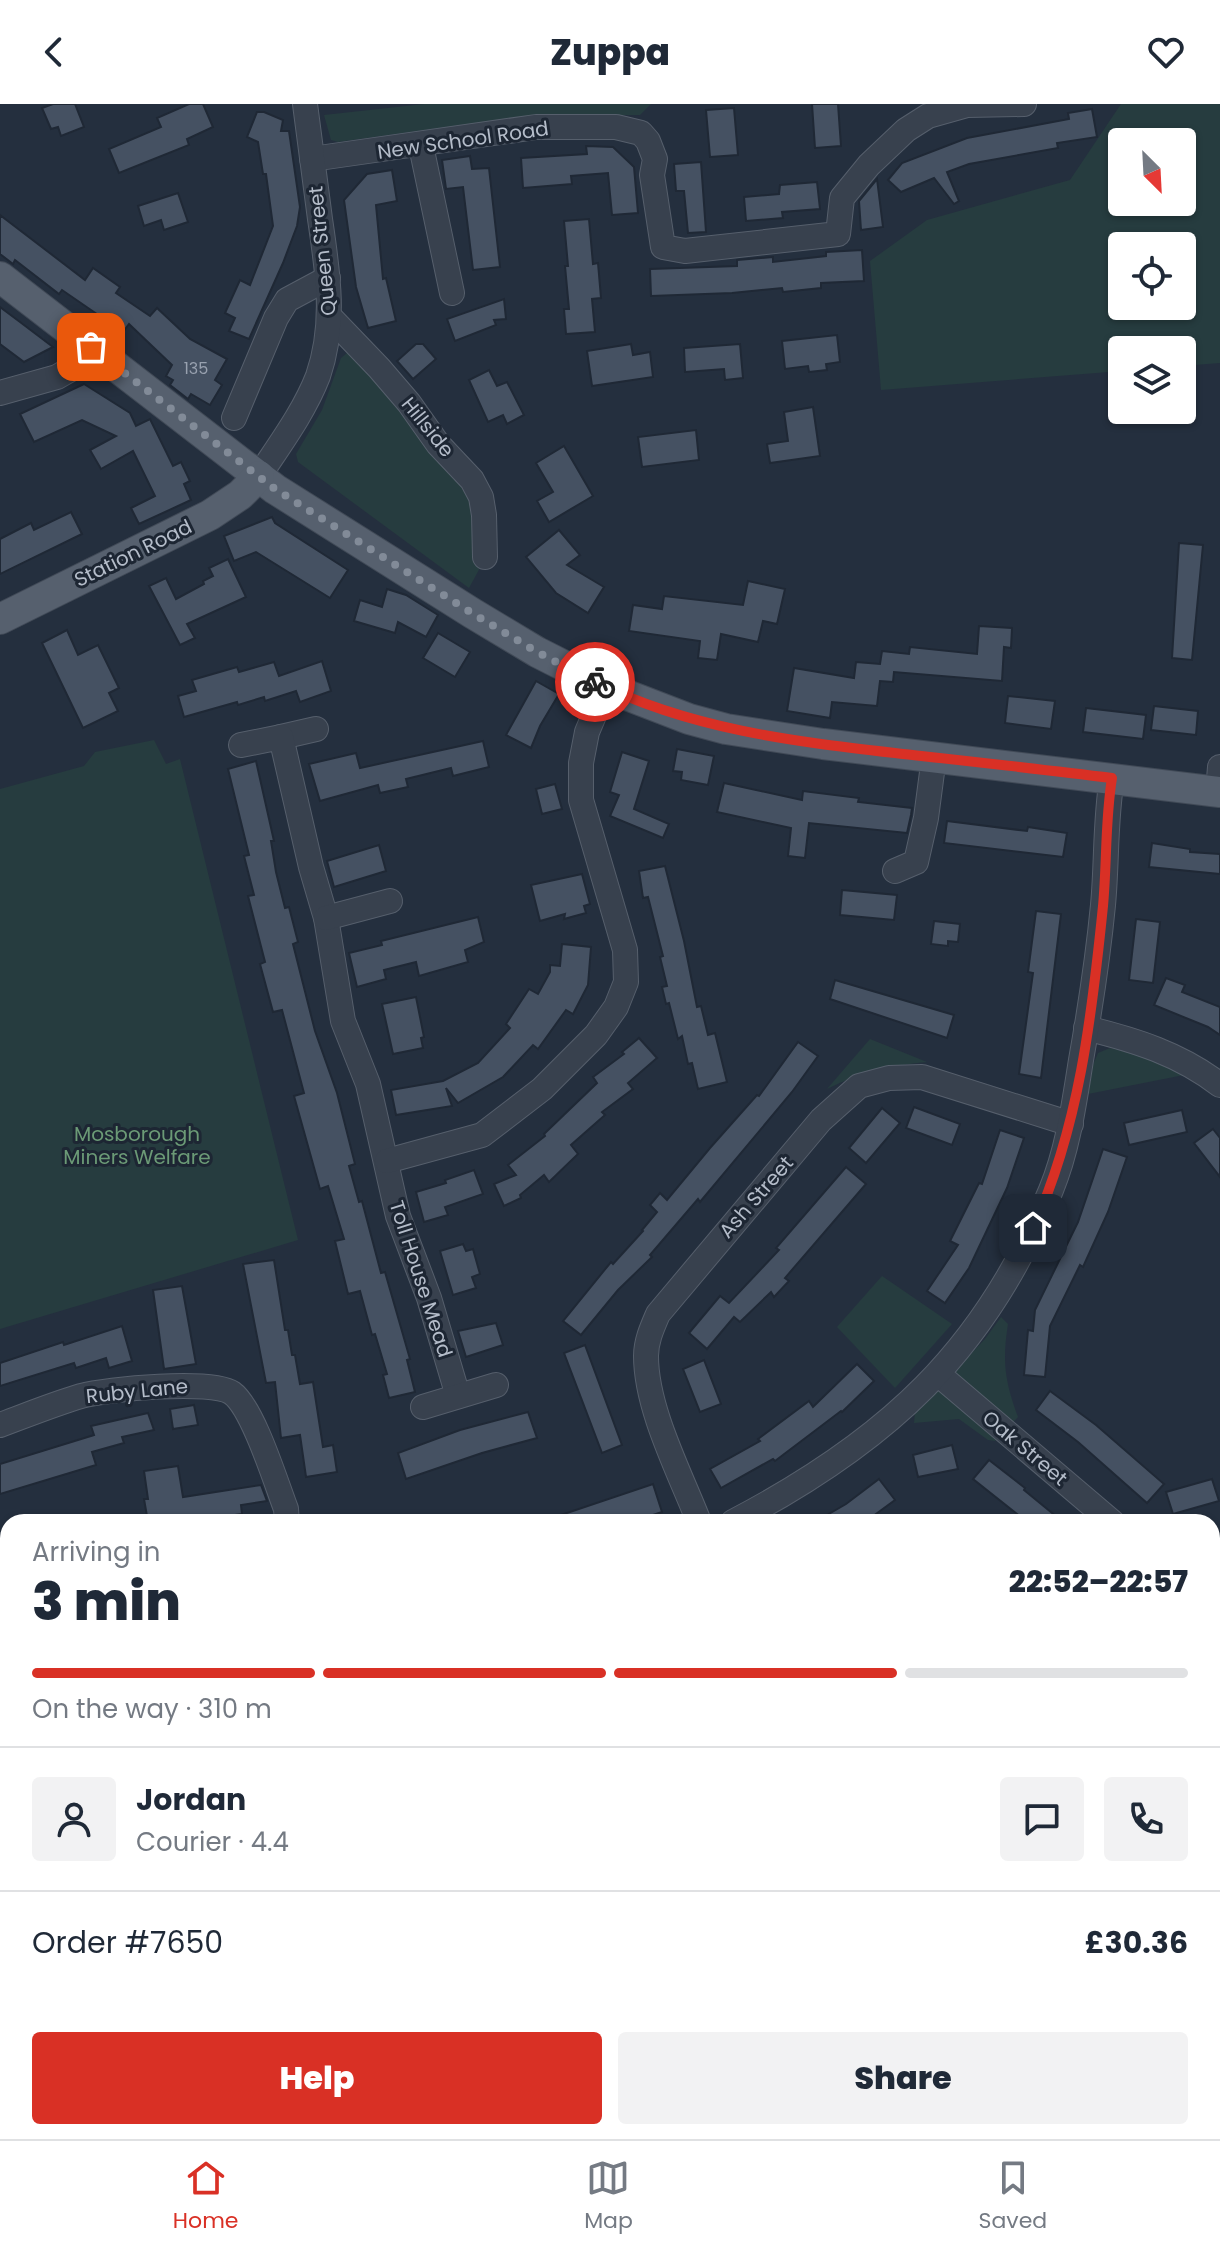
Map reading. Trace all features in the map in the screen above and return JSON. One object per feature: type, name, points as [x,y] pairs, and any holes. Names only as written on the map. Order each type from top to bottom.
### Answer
[{"type":"main road","points":[[0,277],[284,494],[537,652],[606,687],[689,719],[726,729],[823,744],[1112,778],[1219,783]]},
{"type":"main road","name":"Station Road","points":[[0,619],[210,515],[240,495],[259,476]]},
{"type":"street","name":"Queen Street","points":[[259,476],[303,408],[317,378],[330,317],[328,278],[305,104]]},
{"type":"street","name":"New School Road","points":[[312,159],[421,146],[536,127],[616,127],[641,133],[655,159],[652,175],[663,247],[685,251],[838,234],[842,198],[869,165],[906,130],[928,116],[967,105],[1024,104]]},
{"type":"street","points":[[421,146],[452,293]]},
{"type":"street","points":[[234,418],[276,318],[287,300],[328,278]]},
{"type":"street","name":"Hillside","points":[[330,317],[379,368],[438,444],[472,480],[481,497],[485,557]]},
{"type":"street","points":[[0,393],[57,377],[71,369],[91,347]]},
{"type":"street","points":[[387,1161],[482,1135],[542,1089],[596,1035],[616,1007],[626,982],[625,950],[581,800],[581,763],[587,732],[606,687]]},
{"type":"street","points":[[241,745],[316,729]]},
{"type":"street","name":"Toll House Mead","points":[[281,737],[326,918],[343,1021],[368,1084],[398,1216],[429,1298],[458,1396]]},
{"type":"street","points":[[895,871],[916,862],[926,818],[934,757]]},
{"type":"street","points":[[747,1514],[834,1464],[894,1418],[938,1374],[989,1309],[1024,1248],[1052,1188],[1071,1124],[1103,905],[1107,810],[1112,778]]},
{"type":"street","points":[[326,918],[390,901]]},
{"type":"street","points":[[1086,1028],[1129,1038],[1177,1057],[1198,1067],[1220,1085]]},
{"type":"street","name":"Ash Street","points":[[696,1514],[657,1411],[646,1354],[651,1330],[658,1314],[821,1120],[859,1086],[889,1078],[922,1077],[1071,1124]]},
{"type":"street","name":"Oak Street","points":[[938,1374],[1103,1514]]},
{"type":"street","name":"Ruby Lane","points":[[0,1425],[84,1395],[188,1384],[213,1386],[232,1393],[246,1408],[286,1514]]},
{"type":"street","points":[[423,1407],[496,1385]]},
{"type":"green space","points":[[424,104],[651,104],[640,115],[527,116],[338,142],[331,140],[324,115]]},
{"type":"green space","points":[[1121,104],[1220,104],[1220,363],[1196,365],[1196,336],[1108,336],[1108,372],[881,390],[870,261],[927,220],[1070,180]]},
{"type":"green space","points":[[347,353],[354,356],[448,471],[474,490],[481,566],[469,588],[298,462],[296,454],[322,410],[341,358]]},
{"type":"green space","name":"Mosborough Miners Welfare","points":[[154,740],[166,764],[180,759],[298,1240],[0,1329],[0,789],[84,766],[95,752]]},
{"type":"green space","points":[[870,1039],[927,1062],[876,1071],[827,1089]]},
{"type":"green space","points":[[1110,1048],[1148,1057],[1184,1075],[1088,1094],[1098,1053]]},
{"type":"green space","points":[[882,1276],[952,1324],[895,1388],[837,1327]]},
{"type":"green space","points":[[1001,1317],[1008,1324],[1006,1371],[1018,1417],[995,1441],[988,1440],[959,1419],[914,1423],[915,1412],[985,1339]]},
{"type":"building","points":[[53,104],[75,104],[84,127],[61,136],[58,127],[51,129],[42,108]]},
{"type":"building","points":[[189,104],[203,104],[213,127],[187,139],[189,145],[119,173],[109,149],[161,127],[157,118]]},
{"type":"building","points":[[812,104],[838,104],[841,146],[815,148]]},
{"type":"building","points":[[734,108],[738,155],[710,157],[706,110]]},
{"type":"building","points":[[1092,109],[1097,137],[1057,143],[1058,148],[969,164],[947,172],[959,201],[954,204],[934,178],[901,192],[888,180],[902,163],[967,138],[1069,119],[1068,113]]},
{"type":"building","points":[[257,112],[283,120],[281,131],[289,131],[300,207],[297,226],[283,263],[249,339],[229,331],[235,318],[225,313],[240,280],[250,285],[273,226],[258,142],[247,137]]},
{"type":"building","points":[[586,146],[613,147],[634,167],[638,213],[612,215],[608,173],[571,176],[572,184],[523,188],[521,158],[587,154]]},
{"type":"building","points":[[470,156],[472,169],[489,168],[500,267],[473,270],[463,187],[446,189],[442,160]]},
{"type":"building","points":[[701,162],[706,232],[688,233],[684,191],[676,191],[674,164]]},
{"type":"building","points":[[392,170],[397,201],[376,205],[383,279],[386,278],[396,321],[368,328],[356,287],[344,200],[367,174]]},
{"type":"building","points":[[877,179],[883,227],[861,230],[859,201]]},
{"type":"building","points":[[817,182],[820,209],[782,212],[783,218],[746,221],[744,197],[779,194],[780,185]]},
{"type":"building","points":[[178,193],[188,222],[164,230],[161,220],[144,226],[138,206]]},
{"type":"building","points":[[0,215],[85,280],[93,268],[120,287],[116,293],[150,316],[157,308],[190,339],[227,359],[215,380],[222,385],[210,405],[191,394],[188,399],[170,385],[173,380],[166,376],[172,365],[129,324],[123,332],[62,290],[59,294],[15,260],[13,264],[0,254]]},
{"type":"building","points":[[589,219],[593,264],[598,263],[601,298],[592,299],[595,332],[566,334],[564,309],[569,309],[564,221]]},
{"type":"building","points":[[862,250],[864,281],[821,283],[821,288],[783,292],[782,288],[651,296],[650,269],[737,266],[737,260],[773,257],[773,262],[826,256],[826,252]]},
{"type":"building","points":[[504,299],[506,319],[494,320],[496,325],[455,341],[447,319]]},
{"type":"building","points":[[0,307],[53,347],[24,362],[0,344]]},
{"type":"building","points":[[837,335],[840,362],[826,364],[827,370],[809,372],[808,366],[785,369],[782,341]]},
{"type":"building","points":[[416,344],[423,344],[436,359],[413,379],[397,361]]},
{"type":"building","points":[[631,344],[633,355],[650,352],[653,377],[592,386],[587,351]]},
{"type":"building","points":[[740,344],[743,378],[725,380],[724,369],[685,372],[684,348]]},
{"type":"building","points":[[489,370],[497,386],[507,382],[524,415],[507,424],[503,415],[488,422],[469,380]]},
{"type":"building","points":[[84,384],[130,413],[136,426],[150,419],[173,466],[181,462],[190,481],[184,484],[191,500],[139,524],[131,508],[155,496],[133,451],[101,469],[90,450],[116,436],[82,420],[34,442],[20,414]]},
{"type":"building","points":[[813,407],[820,456],[770,463],[767,444],[788,441],[784,412]]},
{"type":"building","points":[[696,430],[699,460],[642,467],[638,437]]},
{"type":"building","points":[[564,446],[593,496],[549,522],[537,501],[553,492],[536,463]]},
{"type":"building","points":[[71,512],[82,534],[0,574],[0,539],[31,523],[34,530]]},
{"type":"building","points":[[272,517],[275,523],[348,570],[330,598],[256,552],[234,561],[224,536]]},
{"type":"building","points":[[559,530],[580,555],[567,565],[604,587],[588,613],[556,593],[526,557]]},
{"type":"building","points":[[1179,543],[1203,545],[1192,660],[1172,658]]},
{"type":"building","points":[[228,559],[246,597],[187,624],[195,638],[180,645],[149,586],[166,578],[176,599],[204,584],[203,581],[213,576],[209,568]]},
{"type":"building","points":[[748,581],[785,589],[777,624],[763,621],[758,642],[721,634],[717,660],[698,658],[700,641],[629,631],[633,605],[662,609],[664,596],[743,605]]},
{"type":"building","points":[[387,589],[406,595],[438,615],[426,637],[398,622],[395,633],[354,621],[360,600],[382,607]]},
{"type":"building","points":[[979,626],[1012,628],[1011,648],[1004,647],[1002,681],[894,672],[893,682],[880,681],[877,706],[832,702],[830,718],[787,711],[794,668],[854,678],[856,662],[880,664],[882,651],[909,654],[910,647],[977,654]]},
{"type":"building","points":[[67,630],[78,655],[98,645],[119,688],[109,693],[118,711],[83,728],[42,643]]},
{"type":"building","points":[[438,633],[470,652],[455,677],[423,658]]},
{"type":"building","points":[[322,661],[331,691],[300,702],[296,691],[265,701],[264,697],[238,705],[237,702],[184,717],[178,696],[196,691],[192,680],[237,667],[239,672],[274,662],[279,676]]},
{"type":"building","points":[[536,681],[559,694],[531,748],[506,735]]},
{"type":"building","points":[[1008,696],[1055,701],[1051,729],[1005,723]]},
{"type":"building","points":[[1154,706],[1198,711],[1196,735],[1151,730]]},
{"type":"building","points":[[1086,708],[1146,715],[1143,739],[1083,732]]},
{"type":"building","points":[[483,741],[489,767],[453,776],[451,768],[406,779],[408,787],[380,793],[378,785],[320,801],[309,764],[356,753],[360,768]]},
{"type":"building","points":[[677,749],[714,756],[708,785],[681,780],[682,772],[673,771]]},
{"type":"building","points":[[622,752],[649,761],[634,809],[669,824],[663,838],[610,816],[619,795],[610,792]]},
{"type":"building","points":[[256,761],[274,841],[271,841],[276,872],[298,942],[293,944],[315,1031],[337,1093],[355,1164],[349,1166],[410,1359],[407,1360],[415,1392],[389,1398],[383,1375],[387,1374],[360,1291],[348,1294],[335,1241],[344,1239],[328,1186],[320,1189],[294,1096],[304,1093],[282,1010],[273,1012],[260,964],[265,962],[248,896],[254,895],[244,856],[249,855],[228,769]]},
{"type":"building","points":[[724,783],[802,800],[803,791],[859,798],[858,802],[912,808],[911,815],[907,833],[809,823],[805,858],[788,856],[791,828],[717,812]]},
{"type":"building","points":[[555,784],[562,809],[542,814],[536,789]]},
{"type":"building","points":[[947,821],[1067,833],[1063,857],[944,843]]},
{"type":"building","points":[[1152,843],[1190,849],[1190,852],[1220,854],[1220,874],[1149,867]]},
{"type":"building","points":[[379,845],[386,871],[334,887],[327,861]]},
{"type":"building","points":[[665,866],[697,1007],[701,1006],[708,1035],[715,1033],[727,1082],[698,1089],[682,1036],[678,1039],[669,1003],[666,1004],[662,987],[667,986],[660,957],[663,956],[648,897],[643,898],[639,871]]},
{"type":"building","points":[[582,874],[590,904],[584,906],[586,913],[564,919],[565,914],[540,921],[531,885]]},
{"type":"building","points":[[842,890],[897,895],[894,920],[840,915]]},
{"type":"building","points":[[1036,911],[1061,914],[1041,1078],[1019,1074],[1033,973],[1028,972]]},
{"type":"building","points":[[478,917],[484,942],[465,950],[468,962],[419,976],[416,962],[384,970],[386,979],[357,987],[349,953],[382,945],[381,941]]},
{"type":"building","points":[[1136,919],[1160,922],[1153,983],[1129,980]]},
{"type":"building","points":[[934,921],[960,924],[958,942],[948,941],[948,946],[931,944]]},
{"type":"building","points":[[562,944],[591,947],[588,985],[573,1014],[566,1010],[538,1049],[533,1045],[503,1077],[458,1103],[446,1088],[452,1106],[396,1115],[391,1090],[443,1081],[478,1063],[510,1028],[506,1024],[529,989],[538,994],[550,972],[550,965],[560,966]]},
{"type":"building","points":[[1166,978],[1185,985],[1182,992],[1220,1007],[1220,1035],[1154,1005]]},
{"type":"building","points":[[835,980],[954,1015],[947,1038],[830,999]]},
{"type":"building","points":[[416,997],[424,1037],[421,1038],[423,1048],[393,1054],[382,1004]]},
{"type":"building","points":[[639,1038],[657,1058],[628,1083],[633,1089],[602,1112],[605,1115],[571,1145],[578,1154],[549,1182],[544,1175],[520,1195],[521,1198],[504,1206],[494,1184],[516,1175],[508,1165],[545,1136],[597,1083],[593,1077],[624,1054],[622,1052]]},
{"type":"building","points":[[798,1042],[818,1056],[792,1092],[700,1202],[698,1199],[650,1255],[652,1257],[618,1290],[581,1335],[563,1321],[611,1262],[613,1264],[643,1231],[657,1212],[650,1205],[660,1193],[667,1200],[759,1096]]},
{"type":"building","points":[[914,1107],[960,1124],[952,1145],[906,1128]]},
{"type":"building","points":[[882,1108],[900,1123],[866,1163],[849,1148]]},
{"type":"building","points":[[1182,1110],[1187,1132],[1129,1145],[1124,1123]]},
{"type":"building","points":[[1213,1129],[1220,1138],[1220,1177],[1194,1143]]},
{"type":"building","points":[[1000,1130],[1024,1138],[1007,1188],[969,1268],[945,1303],[927,1291],[958,1245],[950,1241],[979,1183],[982,1184]]},
{"type":"building","points":[[1103,1149],[1127,1157],[1108,1212],[1083,1267],[1080,1265],[1050,1326],[1045,1377],[1024,1375],[1028,1330],[1033,1331],[1035,1310],[1078,1222]]},
{"type":"building","points":[[846,1167],[866,1184],[785,1278],[789,1281],[774,1297],[771,1292],[740,1322],[734,1317],[707,1349],[689,1333],[720,1296],[729,1303],[779,1250],[776,1248]]},
{"type":"building","points":[[474,1170],[483,1194],[445,1207],[448,1215],[424,1222],[416,1192]]},
{"type":"building","points":[[463,1244],[466,1251],[473,1249],[480,1274],[472,1277],[476,1288],[453,1295],[440,1251]]},
{"type":"building","points":[[274,1260],[285,1330],[288,1330],[292,1355],[295,1355],[300,1384],[313,1382],[323,1447],[333,1445],[337,1472],[306,1477],[300,1435],[281,1438],[275,1382],[266,1383],[243,1264]]},
{"type":"building","points":[[182,1286],[196,1364],[164,1369],[153,1290]]},
{"type":"building","points":[[496,1323],[503,1345],[466,1357],[458,1331]]},
{"type":"building","points":[[122,1326],[132,1361],[109,1368],[106,1358],[76,1368],[74,1363],[0,1386],[0,1363]]},
{"type":"building","points":[[585,1345],[622,1445],[602,1453],[564,1353]]},
{"type":"building","points":[[704,1360],[721,1404],[700,1412],[683,1369]]},
{"type":"building","points":[[857,1364],[874,1381],[842,1412],[775,1461],[773,1459],[721,1488],[710,1469],[760,1441],[758,1439],[809,1401],[813,1407]]},
{"type":"building","points":[[1050,1391],[1096,1425],[1164,1484],[1147,1503],[1078,1442],[1036,1410]]},
{"type":"building","points":[[194,1405],[198,1425],[173,1429],[170,1409]]},
{"type":"building","points":[[528,1412],[537,1438],[406,1479],[398,1453],[460,1430]]},
{"type":"building","points":[[148,1413],[154,1430],[122,1437],[124,1443],[92,1452],[96,1465],[0,1494],[0,1464],[94,1435],[91,1426]]},
{"type":"building","points":[[952,1445],[958,1469],[918,1477],[913,1455]]},
{"type":"building","points":[[989,1460],[1053,1514],[1017,1514],[973,1479]]},
{"type":"building","points":[[178,1466],[183,1497],[261,1485],[267,1501],[241,1505],[242,1514],[147,1514],[144,1471]]},
{"type":"building","points":[[879,1479],[895,1500],[876,1514],[829,1514]]},
{"type":"building","points":[[1212,1479],[1219,1501],[1173,1514],[1166,1492]]},
{"type":"building","points":[[653,1484],[662,1512],[656,1514],[564,1514]]},
{"type":"way so far","points":[[91,347],[275,489],[472,613],[595,682]]},
{"type":"route","points":[[595,682],[689,719],[726,729],[823,744],[1112,778],[1107,810],[1103,905],[1071,1124],[1052,1188],[1033,1228]]}]
